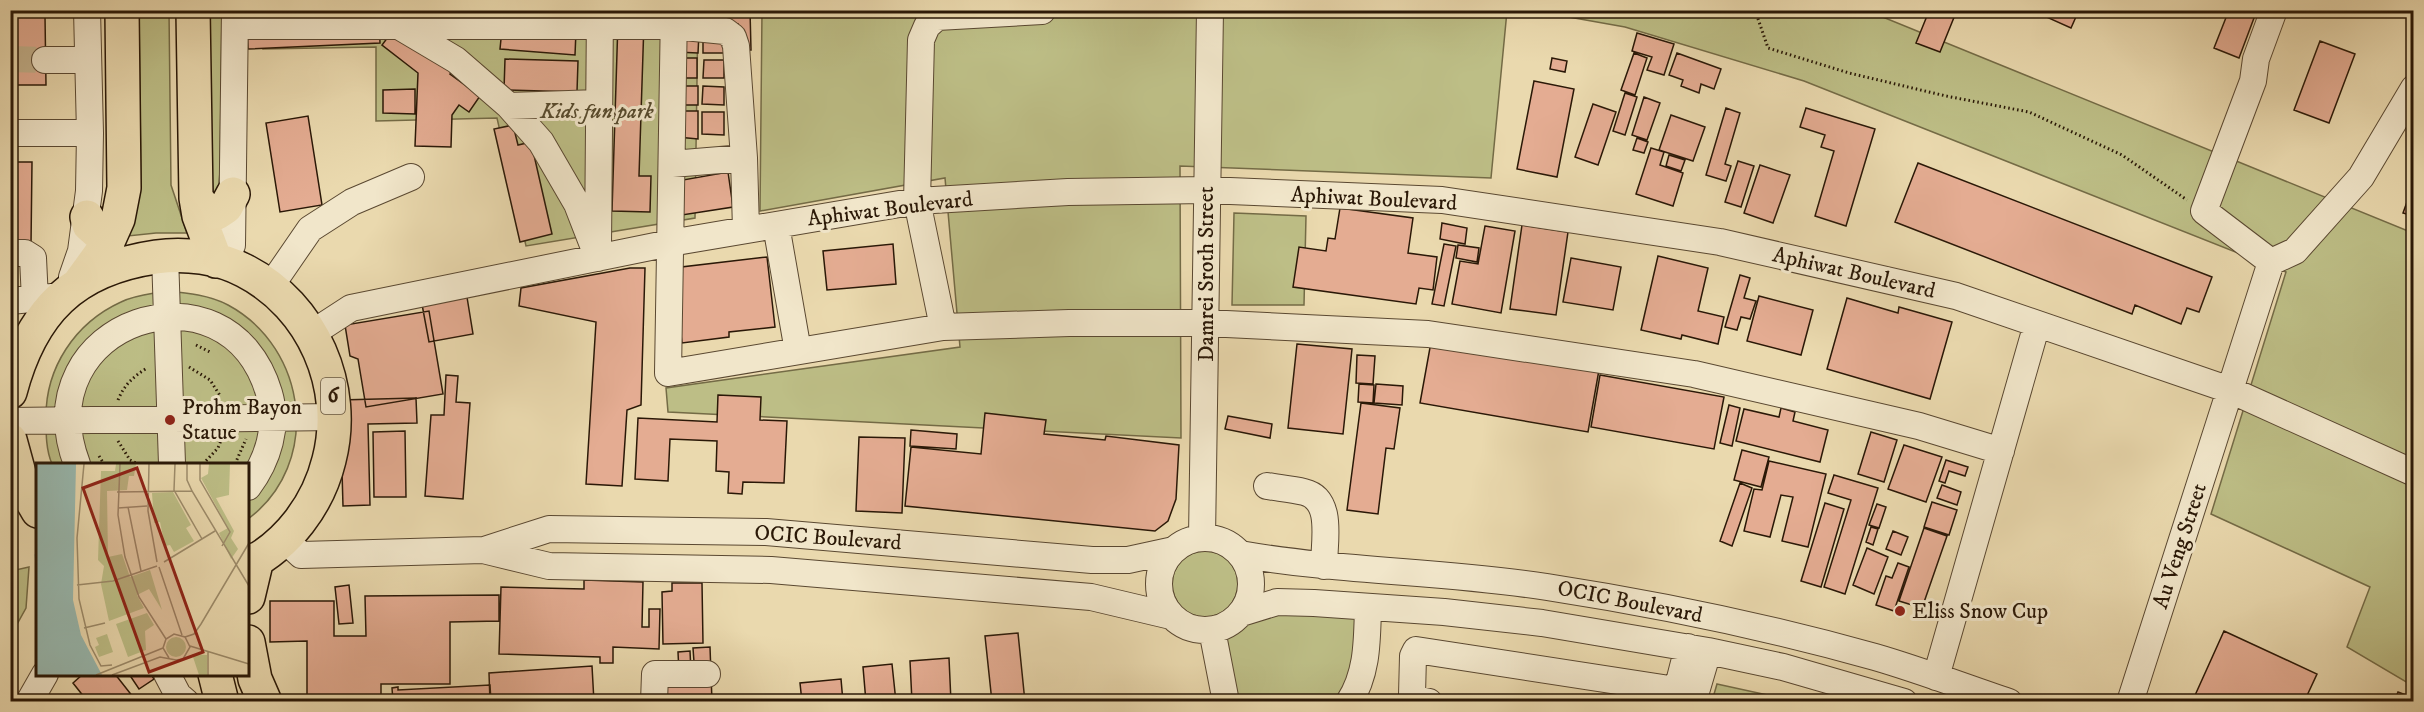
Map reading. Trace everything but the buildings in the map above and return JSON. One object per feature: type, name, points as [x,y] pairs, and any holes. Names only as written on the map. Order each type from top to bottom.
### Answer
[{"type":"highway","name":"6","points":[[14,366],[46,314],[52,293],[106,246],[102,218],[124,188],[122,10]]},
{"type":"highway","points":[[193,10],[196,198],[199,216],[220,262]]},
{"type":"highway","points":[[196,198],[205,209],[217,213],[226,207],[232,194]]},
{"type":"highway","name":"6","points":[[52,293],[135,260],[184,256],[220,262],[244,270],[270,287],[294,311],[311,334],[328,374],[335,417],[332,451],[322,483],[304,516],[284,539],[252,562],[249,588]]},
{"type":"highway","points":[[12,456],[22,484],[36,508]]},
{"type":"highway","points":[[249,647],[255,679],[265,702]]},
{"type":"highway","points":[[216,676],[222,702]]},
{"type":"street","points":[[87,10],[90,133],[102,218]]},
{"type":"street","name":"Damrei Sroth Street","points":[[1202,538],[1210,10]]},
{"type":"street","points":[[2274,10],[2256,58],[2253,81],[2204,211],[2271,262],[2295,251],[2361,177],[2414,88]]},
{"type":"street","points":[[943,327],[917,201],[921,40],[927,26],[937,17],[1042,11]]},
{"type":"street","points":[[220,262],[232,245],[235,18],[674,18],[725,31],[733,37],[736,46],[744,158],[746,230]]},
{"type":"street","points":[[396,18],[456,60],[509,106],[542,142],[588,201]]},
{"type":"street","points":[[598,258],[588,201],[599,103],[600,18]]},
{"type":"street","points":[[674,18],[668,373],[943,327],[1069,323],[1206,323],[1428,334],[1694,374],[1919,426],[2001,451]]},
{"type":"street","points":[[45,60],[88,60]]},
{"type":"street","points":[[509,106],[599,103]]},
{"type":"street","points":[[10,133],[90,133]]},
{"type":"street","points":[[672,164],[744,158]]},
{"type":"street","points":[[270,287],[310,229],[352,202],[411,177]]},
{"type":"street","name":"Aphiwat Boulevard","points":[[311,334],[351,308],[670,243],[917,201],[1068,192],[1206,190],[1442,200],[1720,242],[1956,296],[2230,390],[2414,473]]},
{"type":"street","points":[[776,225],[798,351]]},
{"type":"street","points":[[10,253],[25,253],[33,258],[52,293]]},
{"type":"street","points":[[165,256],[172,463]]},
{"type":"street","name":"Au Veng Street","points":[[2130,702],[2271,262]]},
{"type":"street","points":[[76,463],[70,446],[67,420],[74,380],[87,358],[107,337],[131,324],[167,316],[191,318],[216,326],[244,346],[263,374],[271,399],[272,437],[260,471],[249,486]]},
{"type":"street","points":[[1936,677],[2037,324]]},
{"type":"street","points":[[10,421],[335,417]]},
{"type":"street","points":[[1267,486],[1306,492],[1317,498],[1324,511],[1324,566]]},
{"type":"street","name":"OCIC Boulevard","points":[[483,550],[549,529],[766,532],[1092,560],[1128,560],[1174,550]]},
{"type":"street","points":[[1202,538],[1223,542],[1240,554],[1248,568],[1252,583],[1249,599],[1241,613],[1228,624],[1212,630],[1197,630],[1183,625],[1171,616],[1162,600],[1159,583],[1163,565],[1174,550],[1192,540],[1202,538]]},
{"type":"street","name":"OCIC Boulevard","points":[[284,539],[301,555],[483,550],[549,566],[771,570],[1091,597],[1171,616]]},
{"type":"street","name":"OCIC Boulevard","points":[[1240,554],[1284,562],[1545,586],[1640,602],[1765,628],[2016,698]]},
{"type":"street","name":"OCIC Boulevard","points":[[1241,613],[1277,602],[1444,612],[1542,623],[1698,649],[1783,667],[1904,702]]},
{"type":"street","points":[[1349,702],[1362,674],[1367,644],[1368,607]]},
{"type":"street","points":[[1212,630],[1227,702]]},
{"type":"street","points":[[1429,702],[1415,699],[1412,695],[1413,656],[1416,650],[1681,698],[1698,649]]},
{"type":"street","points":[[654,702],[655,674],[707,674]]},
{"type":"street","points":[[168,676],[178,695],[186,702]]},
{"type":"path","points":[[1755,10],[1768,48],[1849,73],[1946,96],[2029,112],[2122,155],[2204,211]]},
{"type":"path","points":[[205,463],[218,448],[225,429]]},
{"type":"path","points":[[236,463],[248,434]]},
{"type":"path","points":[[2016,698],[2043,702]]},
{"type":"green space","points":[[139,11],[169,11],[171,185],[187,233],[128,236],[141,187]]},
{"type":"green space","points":[[206,11],[222,11],[220,172],[217,202],[213,202]]},
{"type":"green space","name":"Kids fun park","points":[[263,11],[698,11],[695,218],[526,246],[497,118],[376,121],[376,47],[263,49]]},
{"type":"green space","points":[[762,11],[1507,11],[1491,178],[1180,166],[1181,438],[668,412],[666,388],[960,347],[945,178],[760,211]]},
{"type":"green space","points":[[1535,11],[1868,11],[2413,233],[2413,686],[2347,647],[2370,587],[2211,514],[2286,272],[1804,81],[1625,27]]},
{"type":"green space","points":[[1234,213],[1306,216],[1304,305],[1232,305]]},
{"type":"green space","points":[[166,291],[206,297],[228,305],[255,324],[275,349],[289,377],[296,408],[295,438],[287,468],[272,496],[249,518],[249,463],[52,463],[46,436],[47,400],[57,365],[66,349],[90,322],[121,302]]},
{"type":"green space","points":[[1198,551],[1212,551],[1224,556],[1233,565],[1238,584],[1236,597],[1229,608],[1212,617],[1198,617],[1186,612],[1177,603],[1172,591],[1172,577],[1177,565],[1186,556]]},
{"type":"green space","points":[[29,567],[26,608],[11,635],[11,571]]},
{"type":"green space","points":[[1368,607],[1349,701],[1226,701],[1212,630],[1228,625],[1241,613]]},
{"type":"green space","points":[[1717,684],[1795,701],[1712,701]]},
{"type":"tunnel","points":[[10,59],[45,60]]},
{"type":"place","name":"Prohm Bayon Statue","points":[[170,420]]},
{"type":"place","name":"Eliss Snow Cup","points":[[1900,611]]}]
